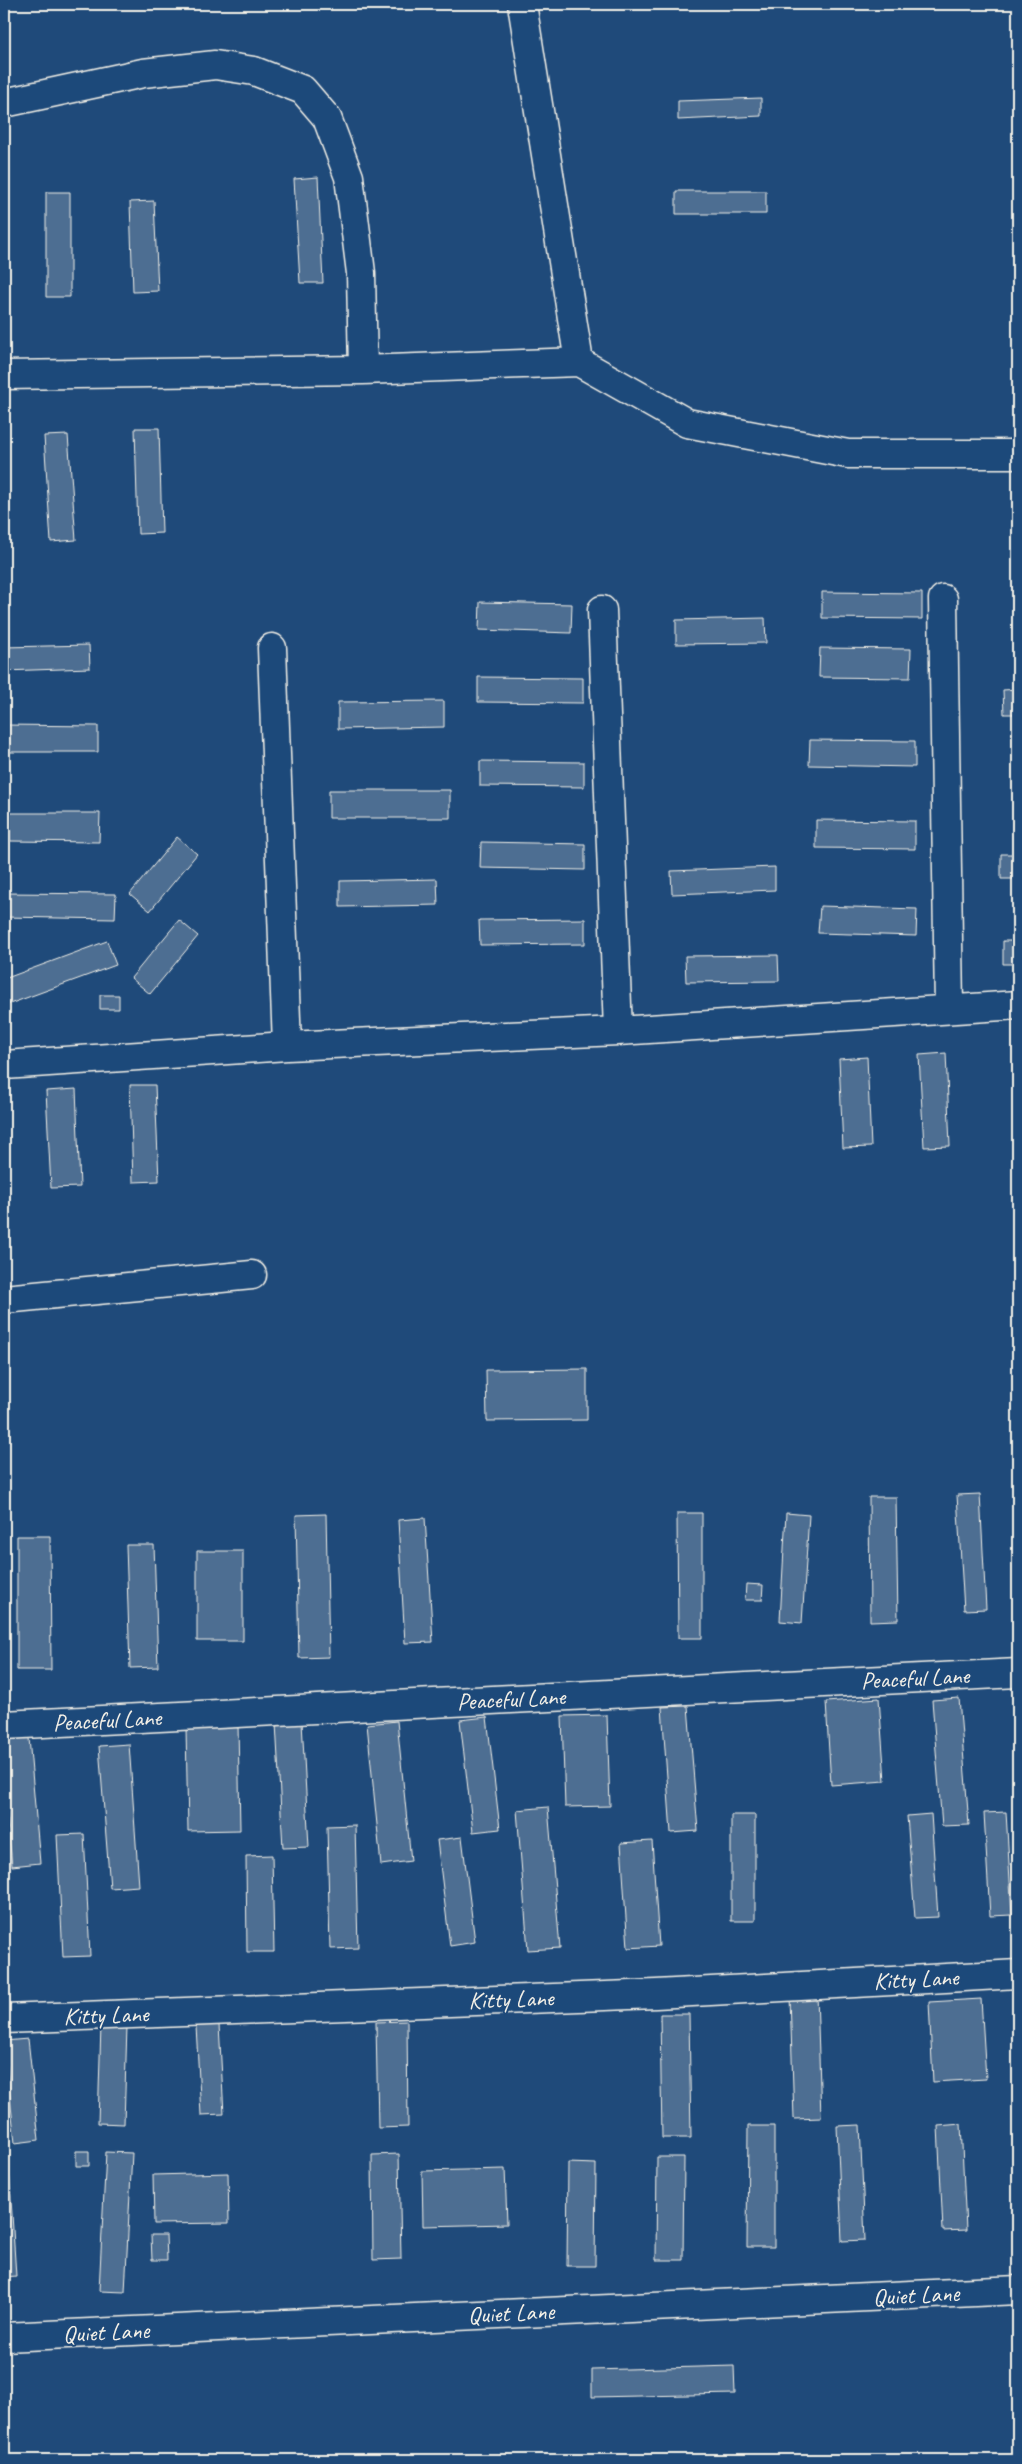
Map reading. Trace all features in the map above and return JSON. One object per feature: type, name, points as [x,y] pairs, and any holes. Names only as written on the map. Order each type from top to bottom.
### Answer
[{"type":"street","points":[[522,4],[579,362]]},
{"type":"street","points":[[4,103],[143,74],[215,65],[254,72],[303,90],[327,118],[349,178],[361,273],[363,370]]},
{"type":"street","points":[[4,374],[363,370],[579,362],[687,424],[848,454],[1018,454]]},
{"type":"street","points":[[943,600],[949,1008]]},
{"type":"street","points":[[602,610],[618,1031]]},
{"type":"street","points":[[272,648],[287,1046]]},
{"type":"street","points":[[4,1065],[287,1046],[618,1031],[1018,1005]]},
{"type":"street","points":[[4,1299],[252,1275]]},
{"type":"street","name":"Peaceful Lane","points":[[4,1725],[1018,1673]]},
{"type":"street","name":"Kitty Lane","points":[[4,2019],[656,1994],[1018,1974]]},
{"type":"street","name":"Quiet Lane","points":[[4,2337],[1018,2290]]},
{"type":"building","points":[[761,98],[761,116],[678,120],[678,101]]},
{"type":"building","points":[[318,177],[323,283],[300,283],[294,179]]},
{"type":"building","points":[[676,191],[766,191],[766,214],[676,214]]},
{"type":"building","points":[[46,192],[70,192],[70,297],[46,297]]},
{"type":"building","points":[[154,201],[158,291],[133,292],[130,202]]},
{"type":"building","points":[[135,428],[159,428],[162,533],[138,534]]},
{"type":"building","points":[[68,435],[76,540],[51,542],[44,436]]},
{"type":"building","points":[[822,592],[922,593],[922,619],[822,618]]},
{"type":"building","points":[[480,602],[572,604],[571,633],[479,630]]},
{"type":"building","points":[[765,618],[766,643],[676,644],[676,620]]},
{"type":"building","points":[[89,645],[90,668],[4,671],[4,647]]},
{"type":"building","points":[[820,648],[911,649],[910,678],[819,677]]},
{"type":"building","points":[[478,677],[583,678],[583,703],[478,702]]},
{"type":"building","points":[[1018,689],[1018,714],[1004,714],[1003,690]]},
{"type":"building","points":[[444,701],[444,727],[338,729],[338,702]]},
{"type":"building","points":[[4,725],[98,726],[98,752],[4,752]]},
{"type":"building","points":[[810,740],[915,741],[915,767],[809,765]]},
{"type":"building","points":[[480,761],[584,762],[584,787],[480,786]]},
{"type":"building","points":[[1017,771],[1018,792],[1016,792]]},
{"type":"building","points":[[329,790],[450,790],[450,818],[329,818]]},
{"type":"building","points":[[10,813],[100,813],[99,842],[10,841]]},
{"type":"building","points":[[816,820],[915,821],[915,849],[816,848]]},
{"type":"building","points":[[177,837],[197,854],[150,911],[130,894]]},
{"type":"building","points":[[481,842],[585,844],[585,870],[480,868]]},
{"type":"building","points":[[1001,854],[1018,854],[1018,879],[1001,879]]},
{"type":"building","points":[[775,867],[775,890],[672,894],[671,871]]},
{"type":"building","points":[[437,879],[438,905],[340,907],[340,881]]},
{"type":"building","points":[[4,893],[116,894],[115,919],[4,917]]},
{"type":"building","points":[[820,906],[917,909],[916,936],[818,933]]},
{"type":"building","points":[[585,919],[585,944],[480,945],[479,920]]},
{"type":"building","points":[[179,920],[198,936],[150,994],[131,978]]},
{"type":"building","points":[[107,941],[116,965],[4,1006],[4,979]]},
{"type":"building","points":[[1003,941],[1018,941],[1018,964],[1003,964]]},
{"type":"building","points":[[778,955],[779,981],[686,982],[685,956]]},
{"type":"building","points":[[100,995],[119,995],[119,1009],[100,1009]]},
{"type":"building","points":[[946,1053],[950,1146],[924,1147],[919,1055]]},
{"type":"building","points":[[867,1057],[871,1147],[843,1148],[839,1059]]},
{"type":"building","points":[[130,1085],[155,1085],[159,1181],[133,1182]]},
{"type":"building","points":[[76,1089],[80,1187],[51,1188],[46,1091]]},
{"type":"building","points":[[587,1369],[587,1420],[487,1421],[486,1370]]},
{"type":"building","points":[[980,1494],[986,1609],[964,1610],[957,1495]]},
{"type":"building","points":[[869,1497],[896,1497],[898,1620],[870,1621]]},
{"type":"building","points":[[677,1513],[702,1513],[702,1638],[678,1638]]},
{"type":"building","points":[[786,1513],[809,1515],[802,1623],[780,1621]]},
{"type":"building","points":[[326,1514],[329,1657],[299,1658],[296,1515]]},
{"type":"building","points":[[425,1518],[433,1642],[405,1643],[398,1520]]},
{"type":"building","points":[[17,1536],[50,1536],[51,1670],[17,1670]]},
{"type":"building","points":[[126,1545],[154,1545],[158,1667],[130,1668]]},
{"type":"building","points":[[197,1551],[243,1551],[243,1641],[197,1641]]},
{"type":"building","points":[[746,1584],[763,1585],[762,1600],[745,1600]]},
{"type":"building","points":[[879,1698],[885,1781],[831,1785],[826,1702]]},
{"type":"building","points":[[959,1698],[969,1825],[942,1826],[932,1700]]},
{"type":"building","points":[[688,1706],[698,1831],[671,1833],[662,1707]]},
{"type":"building","points":[[607,1715],[610,1806],[565,1807],[562,1716]]},
{"type":"building","points":[[487,1717],[500,1829],[473,1832],[460,1720]]},
{"type":"building","points":[[397,1721],[411,1861],[381,1865],[367,1724]]},
{"type":"building","points":[[302,1722],[309,1847],[283,1848],[276,1723]]},
{"type":"building","points":[[238,1725],[240,1830],[188,1831],[186,1727]]},
{"type":"building","points":[[29,1738],[40,1863],[12,1866],[4,1780],[4,1740]]},
{"type":"building","points":[[129,1744],[139,1886],[110,1888],[99,1746]]},
{"type":"building","points":[[548,1807],[560,1948],[528,1950],[517,1810]]},
{"type":"building","points":[[1006,1812],[1012,1915],[990,1916],[984,1813]]},
{"type":"building","points":[[931,1814],[938,1917],[915,1918],[907,1816]]},
{"type":"building","points":[[731,1815],[755,1815],[755,1921],[731,1921]]},
{"type":"building","points":[[355,1825],[358,1948],[330,1949],[327,1826]]},
{"type":"building","points":[[84,1834],[90,1956],[63,1957],[57,1835]]},
{"type":"building","points":[[462,1837],[475,1942],[450,1946],[437,1840]]},
{"type":"building","points":[[652,1841],[659,1946],[628,1948],[621,1843]]},
{"type":"building","points":[[272,1855],[274,1952],[247,1952],[246,1856]]},
{"type":"building","points":[[817,1994],[821,2118],[794,2119],[790,1996]]},
{"type":"building","points":[[981,1999],[986,2079],[933,2082],[929,2002]]},
{"type":"building","points":[[660,2014],[689,2014],[691,2138],[662,2138]]},
{"type":"building","points":[[407,2021],[408,2127],[378,2128],[376,2022]]},
{"type":"building","points":[[101,2025],[127,2026],[124,2124],[98,2123]]},
{"type":"building","points":[[219,2025],[224,2114],[201,2115],[196,2026]]},
{"type":"building","points":[[28,2039],[39,2140],[15,2143],[4,2041]]},
{"type":"building","points":[[961,2124],[966,2230],[943,2231],[938,2126]]},
{"type":"building","points":[[860,2125],[865,2240],[842,2241],[837,2126]]},
{"type":"building","points":[[748,2126],[774,2126],[774,2247],[747,2247]]},
{"type":"building","points":[[4,2138],[7,2138],[16,2276],[4,2277]]},
{"type":"building","points":[[76,2151],[89,2151],[89,2166],[76,2166]]},
{"type":"building","points":[[106,2152],[132,2153],[125,2292],[99,2291]]},
{"type":"building","points":[[399,2154],[401,2259],[373,2260],[372,2155]]},
{"type":"building","points":[[657,2157],[684,2157],[683,2260],[656,2260]]},
{"type":"building","points":[[568,2163],[596,2164],[595,2266],[567,2266]]},
{"type":"building","points":[[505,2169],[507,2224],[423,2226],[422,2171]]},
{"type":"building","points":[[228,2173],[229,2223],[154,2224],[153,2175]]},
{"type":"building","points":[[151,2235],[166,2235],[167,2260],[152,2260]]},
{"type":"building","points":[[734,2366],[735,2394],[592,2397],[592,2370]]}]
